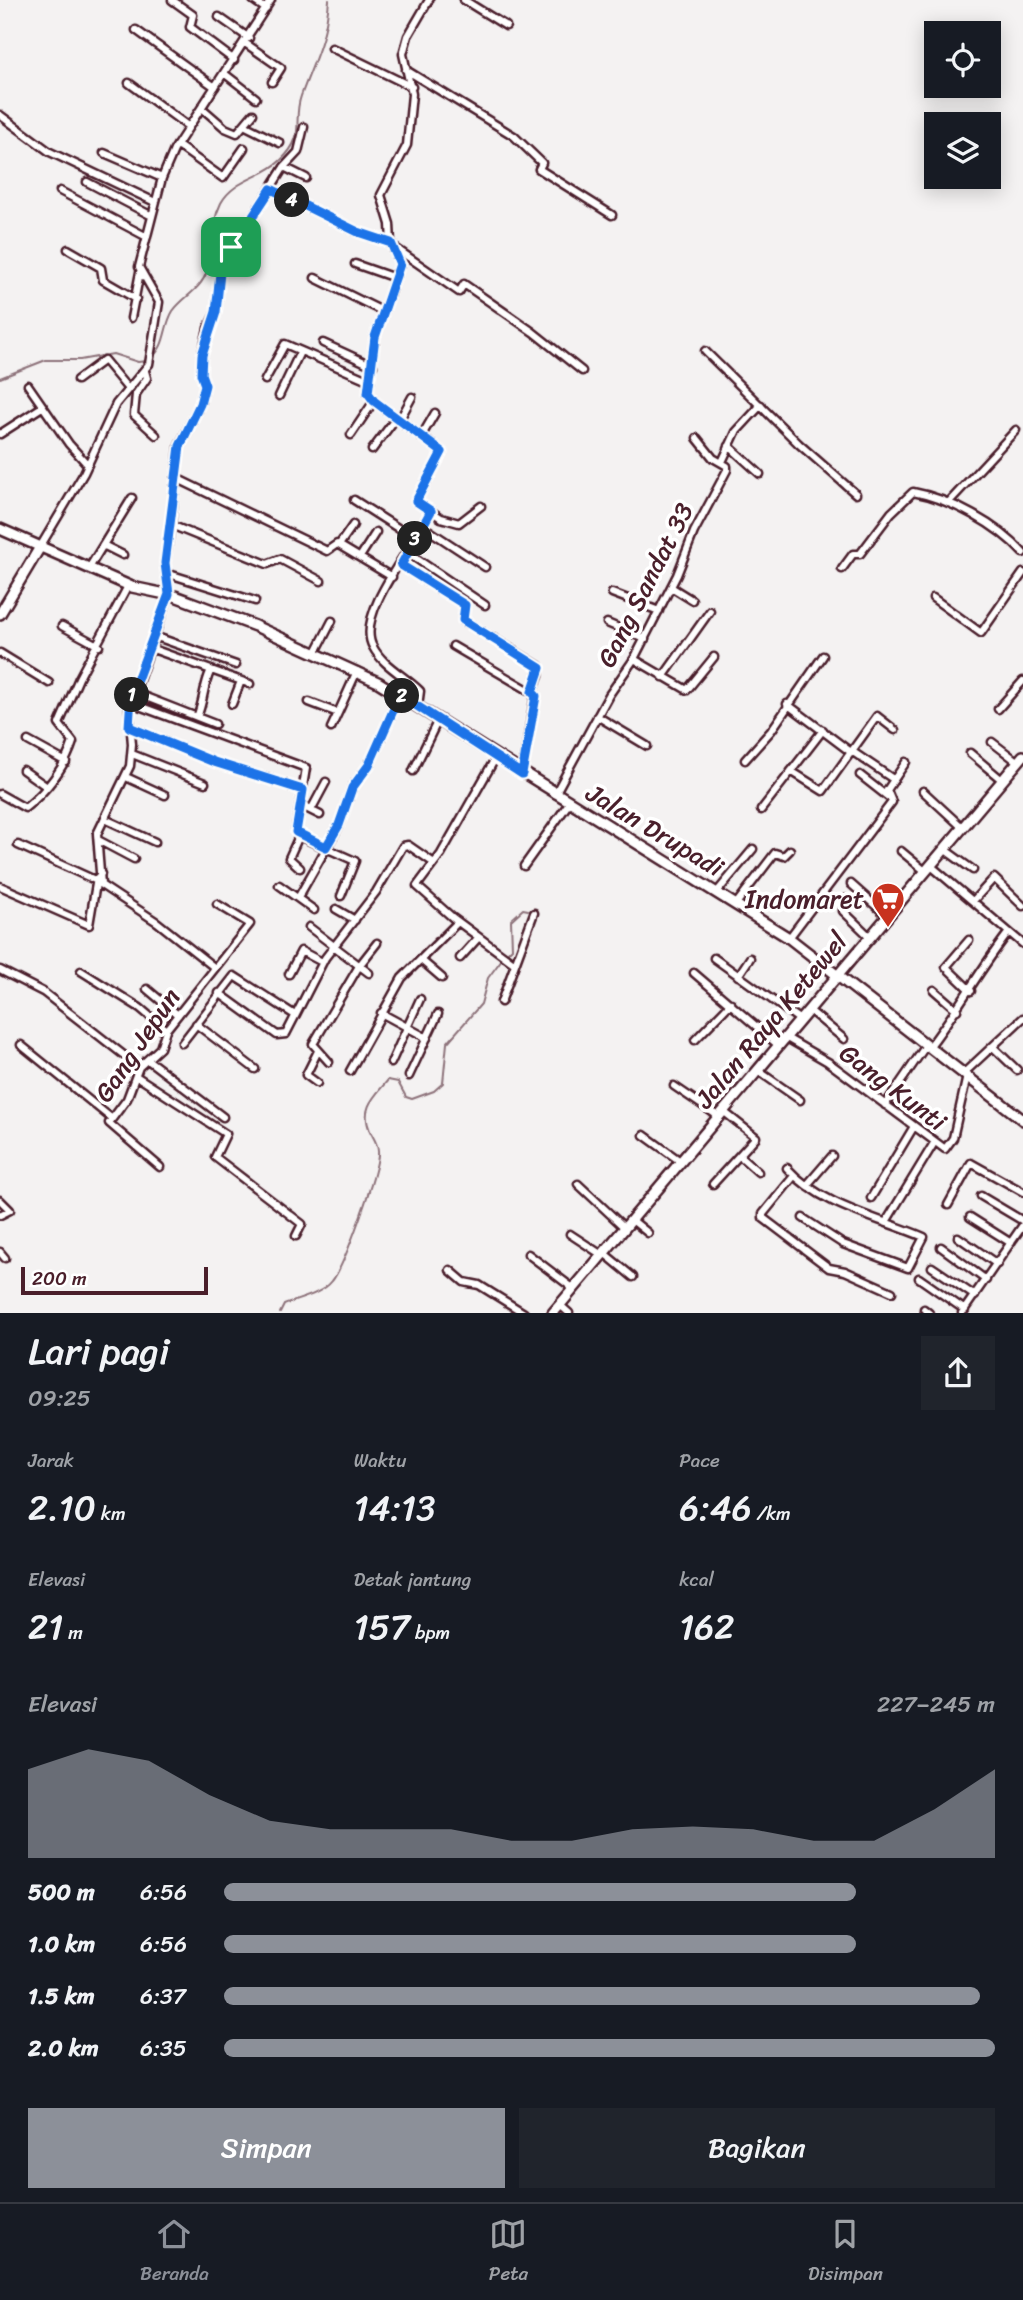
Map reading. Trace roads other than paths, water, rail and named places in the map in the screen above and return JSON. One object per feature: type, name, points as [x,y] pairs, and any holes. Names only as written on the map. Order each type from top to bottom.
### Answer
[{"type":"street","points":[[172,0],[192,15],[190,27],[234,60]]},
{"type":"street","points":[[253,0],[266,9]]},
{"type":"street","points":[[131,318],[162,178],[177,145],[247,41],[271,0]]},
{"type":"street","points":[[429,0],[404,47],[405,69],[412,87],[407,145],[381,195],[390,224],[391,245],[400,264],[374,340],[368,393],[374,401],[442,452],[416,501],[441,518],[459,523],[481,506]]},
{"type":"street","points":[[464,0],[506,26]]},
{"type":"street","points":[[219,17],[281,67],[272,82]]},
{"type":"street","points":[[136,30],[215,88]]},
{"type":"street","points":[[332,48],[412,87]]},
{"type":"street","points":[[405,69],[514,136],[542,163],[539,169],[612,215]]},
{"type":"street","points":[[225,74],[256,98]]},
{"type":"street","points":[[129,83],[189,127]]},
{"type":"street","points":[[202,108],[234,133],[253,114]]},
{"type":"street","points":[[0,115],[50,152],[155,202]]},
{"type":"street","points":[[244,125],[280,143]]},
{"type":"street","points":[[0,886],[89,925],[99,877],[97,834],[126,776],[132,754],[129,727],[133,692],[169,594],[166,573],[180,446],[200,404],[205,385],[201,374],[202,355],[216,312],[221,263],[237,233],[250,221],[284,167],[298,152],[304,127]]},
{"type":"street","points":[[177,145],[223,178],[244,148]]},
{"type":"street","points":[[104,153],[162,178]]},
{"type":"street","points":[[284,167],[306,178]]},
{"type":"street","points":[[87,182],[152,216]]},
{"type":"street","points":[[271,189],[358,232],[391,245],[459,292],[464,284],[582,371]]},
{"type":"street","points":[[60,191],[147,237]]},
{"type":"street","points":[[68,249],[102,268],[103,281],[136,299]]},
{"type":"street","points":[[355,264],[395,278]]},
{"type":"street","points":[[0,614],[88,465],[116,404],[145,372],[151,356],[159,302],[141,272]]},
{"type":"street","points":[[316,278],[384,312]]},
{"type":"street","points":[[323,343],[373,366]]},
{"type":"street","points":[[265,380],[283,344],[370,381]]},
{"type":"street","points":[[705,351],[799,444],[856,494]]},
{"type":"street","points":[[279,396],[300,352]]},
{"type":"street","points":[[77,380],[104,360],[128,389]]},
{"type":"street","points":[[145,372],[147,379],[136,395],[134,415],[156,435]]},
{"type":"street","points":[[28,385],[88,465]]},
{"type":"street","points":[[372,450],[412,397]]},
{"type":"street","points":[[351,435],[374,401]]},
{"type":"street","points":[[697,438],[713,458],[722,462],[736,432],[761,405]]},
{"type":"street","points":[[0,434],[42,407]]},
{"type":"street","points":[[421,437],[435,414]]},
{"type":"street","points":[[948,503],[1016,430]]},
{"type":"street","points":[[729,446],[761,474]]},
{"type":"street","name":"Gang Sandat 33","points":[[555,794],[597,716],[645,639],[671,587],[694,531],[727,470],[722,462]]},
{"type":"street","points":[[176,478],[327,551],[335,544],[339,545],[392,577]]},
{"type":"street","points":[[842,569],[853,554],[860,554],[911,492],[948,503],[1008,538],[1023,553]]},
{"type":"street","points":[[89,569],[132,498]]},
{"type":"street","points":[[354,500],[415,539]]},
{"type":"street","points":[[418,706],[420,691],[396,672],[371,645],[372,612],[431,511]]},
{"type":"street","points":[[171,525],[267,564],[280,559],[321,581]]},
{"type":"street","points":[[339,545],[353,525]]},
{"type":"street","points":[[424,527],[485,567]]},
{"type":"street","name":"Jalan Drupadi","points":[[0,529],[128,586],[169,594],[316,652],[400,695],[517,772],[789,938],[838,973],[1023,1120]]},
{"type":"street","points":[[360,557],[376,532]]},
{"type":"street","points":[[103,545],[123,555]]},
{"type":"street","points":[[408,553],[485,605]]},
{"type":"street","points":[[401,565],[465,605],[463,620],[539,666],[539,676],[532,692]]},
{"type":"street","points":[[166,573],[255,601]]},
{"type":"street","points":[[933,598],[981,633],[1023,573]]},
{"type":"street","points":[[0,794],[25,808],[47,787],[66,762],[74,742],[58,724],[128,586]]},
{"type":"street","points":[[671,587],[692,600]]},
{"type":"street","points":[[612,593],[659,611]]},
{"type":"street","points":[[0,594],[9,600]]},
{"type":"street","points":[[663,677],[710,611]]},
{"type":"street","points":[[316,652],[332,621]]},
{"type":"street","points":[[607,623],[645,639]]},
{"type":"street","points":[[62,626],[99,646]]},
{"type":"street","points":[[154,636],[236,665]]},
{"type":"street","points":[[453,646],[536,696],[517,772]]},
{"type":"street","points":[[150,648],[210,672],[250,684]]},
{"type":"street","points":[[0,653],[49,683]]},
{"type":"street","points":[[745,761],[771,731],[822,656]]},
{"type":"street","points":[[634,659],[687,690],[714,657]]},
{"type":"street","points":[[331,728],[357,671]]},
{"type":"street","points":[[197,717],[204,700],[202,689],[210,672]]},
{"type":"street","points":[[232,704],[241,681]]},
{"type":"street","points":[[998,709],[1023,681]]},
{"type":"street","points":[[133,692],[215,724]]},
{"type":"street","points":[[298,898],[339,825],[352,788],[369,765],[400,695]]},
{"type":"street","points":[[309,702],[338,713]]},
{"type":"street","points":[[131,703],[308,769],[296,830],[299,836],[356,862],[341,896]]},
{"type":"street","points":[[787,704],[893,779]]},
{"type":"street","points":[[597,716],[647,746]]},
{"type":"street","points":[[791,771],[822,791],[853,753],[878,716],[895,730]]},
{"type":"street","points":[[413,771],[438,720]]},
{"type":"street","points":[[129,727],[214,762],[303,790]]},
{"type":"street","points":[[761,810],[823,730]]},
{"type":"street","points":[[28,741],[66,762]]},
{"type":"street","points":[[992,742],[1020,759]]},
{"type":"street","points":[[970,753],[1002,780]]},
{"type":"street","points":[[132,754],[205,783]]},
{"type":"street","points":[[496,757],[418,889],[515,964]]},
{"type":"street","name":"Jalan Raya Ketewel","points":[[557,1309],[1020,759]]},
{"type":"street","points":[[893,800],[887,790],[906,762]]},
{"type":"street","points":[[23,770],[47,787]]},
{"type":"street","points":[[860,775],[893,800]]},
{"type":"street","points":[[126,776],[165,795]]},
{"type":"street","points":[[311,810],[326,782]]},
{"type":"street","points":[[923,791],[963,828]]},
{"type":"street","points":[[789,938],[893,800]]},
{"type":"street","points":[[524,866],[569,803]]},
{"type":"street","points":[[300,805],[320,815]]},
{"type":"street","points":[[105,819],[155,842]]},
{"type":"street","points":[[299,836],[289,858],[300,867]]},
{"type":"street","points":[[99,840],[134,859]]},
{"type":"street","points":[[19,845],[99,877],[103,888],[157,922],[215,968]]},
{"type":"street","points":[[219,993],[277,1035],[286,1034],[322,962],[355,920],[403,846],[408,845],[434,863]]},
{"type":"street","points":[[717,892],[753,849]]},
{"type":"street","points":[[944,849],[973,870]]},
{"type":"street","points":[[736,904],[775,853],[784,856],[790,850]]},
{"type":"street","points":[[901,851],[974,901],[1023,944]]},
{"type":"street","points":[[974,901],[992,878],[1023,906]]},
{"type":"street","points":[[851,884],[886,915]]},
{"type":"street","points":[[279,885],[314,910]]},
{"type":"street","points":[[845,899],[843,911],[869,936]]},
{"type":"street","name":"Gang Jepun","points":[[160,1167],[109,1125],[111,1118],[125,1101],[139,1067],[160,1048],[166,1030],[250,924],[217,904]]},
{"type":"street","points":[[336,909],[355,920]]},
{"type":"street","points":[[501,1002],[534,913]]},
{"type":"street","points":[[350,1071],[402,978],[458,922]]},
{"type":"street","points":[[310,928],[369,973]]},
{"type":"street","points":[[885,1105],[971,991],[974,978],[1009,932]]},
{"type":"street","points":[[460,958],[478,938]]},
{"type":"street","points":[[969,940],[946,967],[971,991]]},
{"type":"street","points":[[329,1062],[313,1044],[359,966],[377,943]]},
{"type":"street","points":[[289,974],[301,951],[322,962]]},
{"type":"street","points":[[714,958],[800,1020]]},
{"type":"street","points":[[738,976],[750,958]]},
{"type":"street","points":[[421,960],[443,978]]},
{"type":"street","points":[[0,970],[62,1005],[139,1067]]},
{"type":"street","points":[[82,971],[140,1008],[166,1030]]},
{"type":"street","points":[[694,973],[778,1045]]},
{"type":"street","points":[[183,1043],[219,993],[236,975],[295,1015]]},
{"type":"street","points":[[147,989],[178,1015]]},
{"type":"street","points":[[934,990],[957,1010]]},
{"type":"street","points":[[391,1063],[420,999]]},
{"type":"street","points":[[695,1040],[731,1003]]},
{"type":"street","points":[[808,1010],[844,1039]]},
{"type":"street","points":[[381,1013],[427,1038]]},
{"type":"street","points":[[410,1076],[438,1014]]},
{"type":"street","points":[[966,1074],[1023,1018]]},
{"type":"street","points":[[196,1024],[255,1069]]},
{"type":"street","name":"Gang Kunti","points":[[785,1037],[828,1062],[945,1149],[950,1145],[966,1074]]},
{"type":"street","points":[[21,1045],[111,1118]]},
{"type":"street","points":[[993,1047],[1017,1070]]},
{"type":"street","points":[[317,1083],[306,1075],[318,1051]]},
{"type":"street","points":[[148,1060],[223,1117]]},
{"type":"street","points":[[757,1070],[800,1100]]},
{"type":"street","points":[[136,1076],[226,1134],[215,1157],[302,1224],[296,1236]]},
{"type":"street","points":[[674,1086],[756,1136],[713,1184]]},
{"type":"street","points":[[871,1198],[914,1128]]},
{"type":"street","points":[[644,1135],[680,1161]]},
{"type":"street","points":[[886,1222],[934,1143]]},
{"type":"street","points":[[740,1156],[758,1172]]},
{"type":"street","points":[[807,1185],[832,1156]]},
{"type":"street","points":[[948,1205],[971,1163],[1023,1192]]},
{"type":"street","points":[[787,1168],[807,1185],[858,1213],[924,1237],[908,1268],[843,1244],[803,1218]]},
{"type":"street","points":[[794,1176],[763,1214],[763,1218],[822,1264],[892,1293]]},
{"type":"street","points":[[578,1184],[625,1228]]},
{"type":"street","points":[[919,1278],[963,1312],[1022,1227],[981,1196]]},
{"type":"street","points":[[0,1200],[10,1210],[0,1215]]},
{"type":"street","points":[[970,1217],[1012,1243]]},
{"type":"street","points":[[632,1220],[648,1233]]},
{"type":"street","points":[[570,1234],[633,1277]]},
{"type":"street","points":[[958,1237],[997,1264]]},
{"type":"street","points":[[941,1247],[986,1280]]},
{"type":"street","points":[[528,1254],[574,1289]]},
{"type":"street","points":[[932,1267],[975,1296]]},
{"type":"street","points":[[450,1270],[466,1284],[479,1285],[524,1313]]},
{"type":"street","points":[[557,1309],[569,1313]]},
{"type":"waterway","points":[[151,358],[160,348],[173,311],[204,278],[221,203],[233,189],[274,166],[294,143],[301,96],[322,38],[329,0]]},
{"type":"waterway","points":[[0,378],[46,360],[80,360],[113,354],[138,362],[146,361]]},
{"type":"waterway","points":[[506,954],[512,948],[511,920],[523,909],[528,910]]},
{"type":"waterway","points":[[280,1313],[284,1305],[328,1286],[345,1257],[377,1161],[377,1146],[367,1123],[370,1103],[388,1080],[398,1082],[406,1097],[412,1099],[434,1091],[443,1083],[447,1043],[481,1004],[488,978],[502,959]]},
{"type":"place","name":"Indomaret","points":[[888,929]]}]
